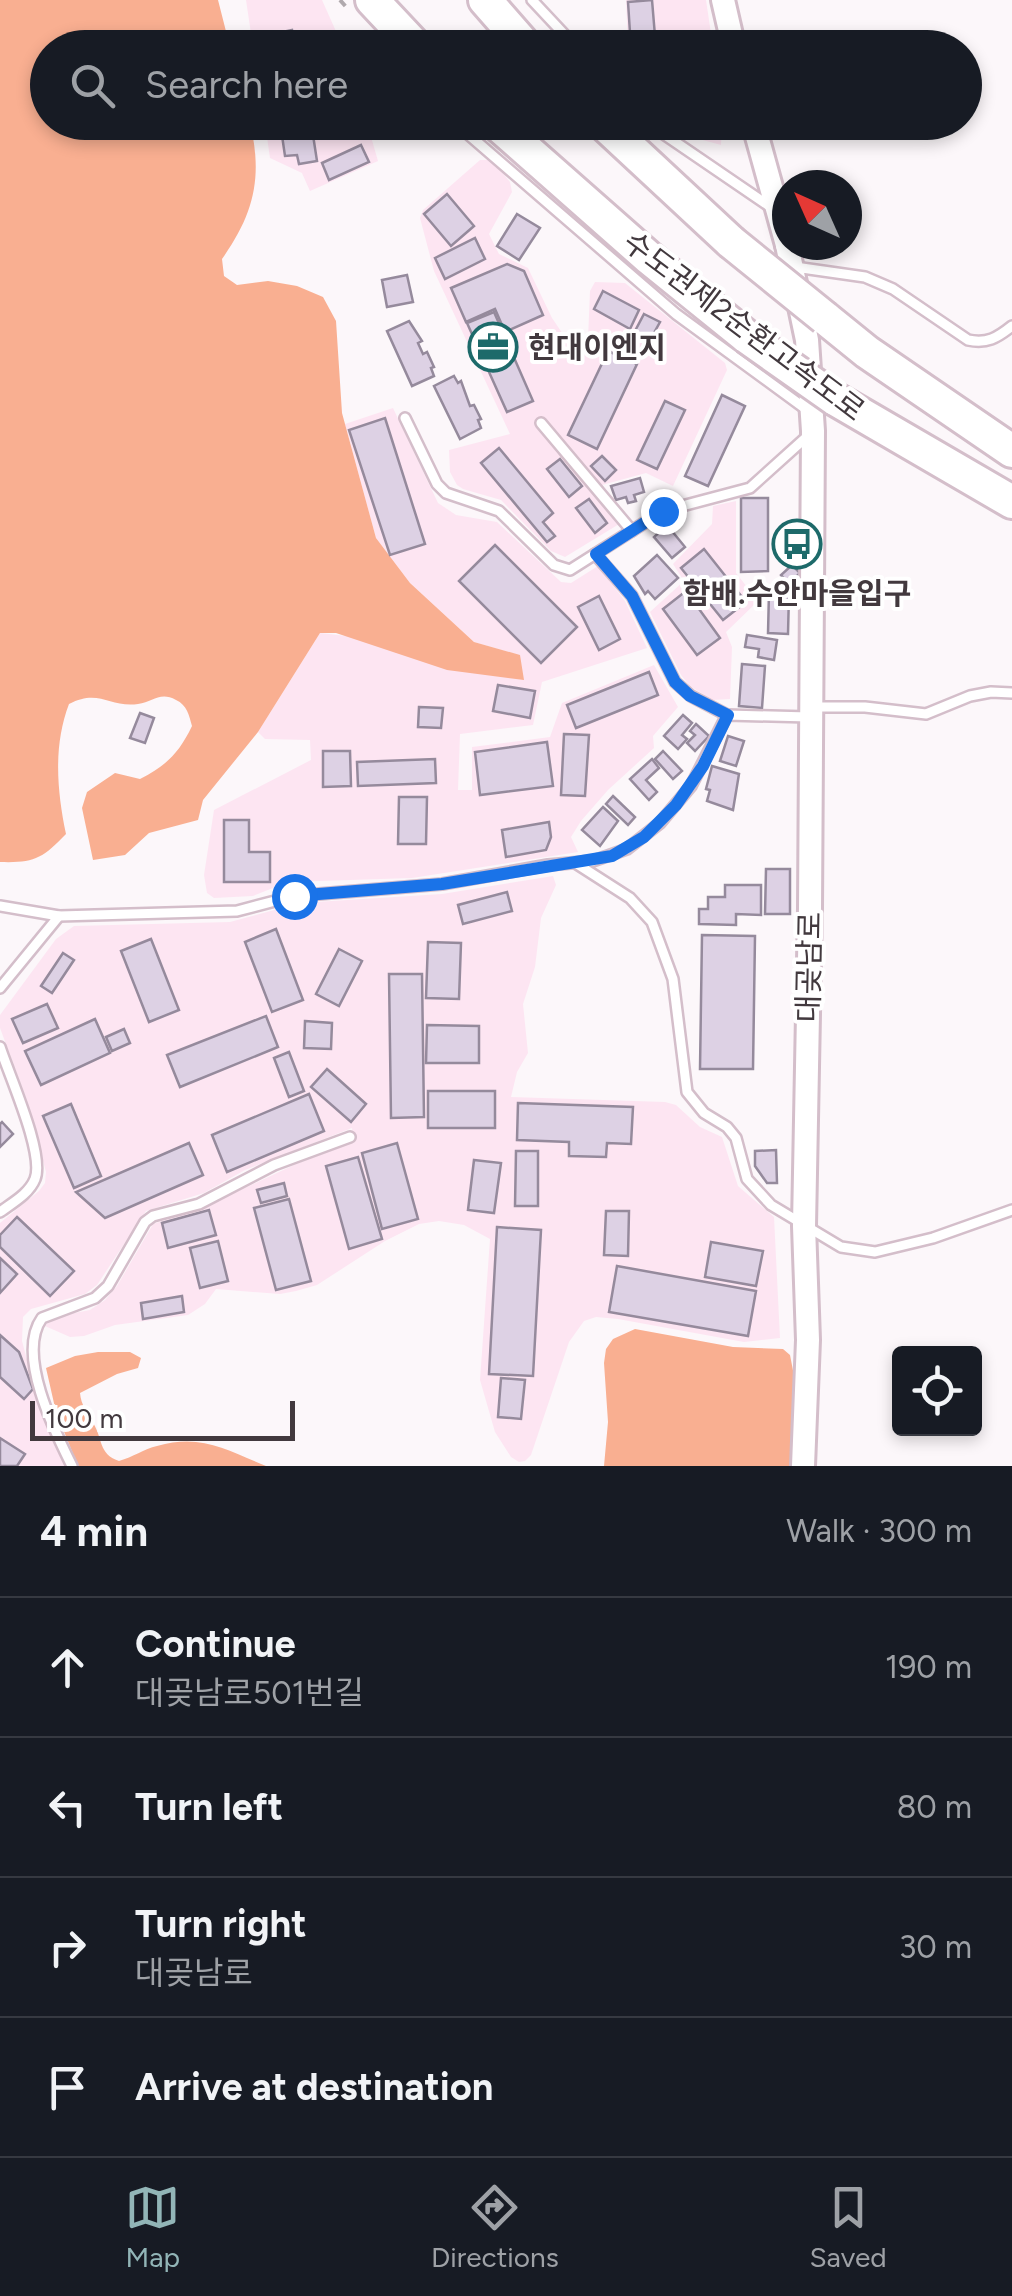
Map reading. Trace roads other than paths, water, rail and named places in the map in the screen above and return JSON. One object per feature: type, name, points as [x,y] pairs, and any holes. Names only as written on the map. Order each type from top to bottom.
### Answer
[{"type":"highway","points":[[372,0],[400,30]]},
{"type":"highway","points":[[484,0],[510,30]]},
{"type":"highway","name":"수도권제2순환고속도로","points":[[515,140],[648,257],[747,336],[820,415],[1012,502]]},
{"type":"highway","name":"수도권제2순환고속도로","points":[[622,140],[732,242],[866,352],[1012,450]]},
{"type":"street","points":[[723,0],[730,30]]},
{"type":"street","name":"대곶남로","points":[[758,140],[772,190]]},
{"type":"street","name":"대곶남로","points":[[791,260],[820,415],[812,712],[804,1226],[808,1340],[803,1466]]},
{"type":"lane","points":[[532,0],[560,30]]},
{"type":"lane","points":[[405,418],[437,484],[446,493],[499,512],[561,569],[570,570],[678,505],[750,488],[820,415],[676,314],[475,140]]},
{"type":"lane","points":[[671,140],[772,208]]},
{"type":"lane","points":[[812,260],[893,288],[968,340],[982,343],[1012,326]]},
{"type":"lane","points":[[541,423],[632,531]]},
{"type":"lane","points":[[596,554],[632,596],[675,682],[690,696],[728,715],[865,707],[926,714],[970,696],[1012,693]]},
{"type":"lane","points":[[0,906],[59,916],[237,912],[294,896],[442,884],[593,861],[628,849],[652,830],[690,786],[728,715]]},
{"type":"lane","points":[[575,862],[630,898],[652,922],[673,979],[687,1092],[693,1103],[736,1138],[747,1180],[758,1195],[841,1247],[875,1252],[932,1238],[1012,1210]]},
{"type":"lane","points":[[0,988],[59,916]]},
{"type":"lane","points":[[0,1047],[32,1144],[37,1174],[31,1187],[0,1212]]},
{"type":"lane","points":[[72,1466],[49,1413],[31,1352],[31,1338],[42,1318],[95,1298],[108,1286],[152,1216],[199,1204],[274,1165],[350,1137]]},
{"type":"place","name":"현대이엔지","points":[[493,347]]},
{"type":"place","name":"함배.수안마을입구","points":[[797,544]]}]
